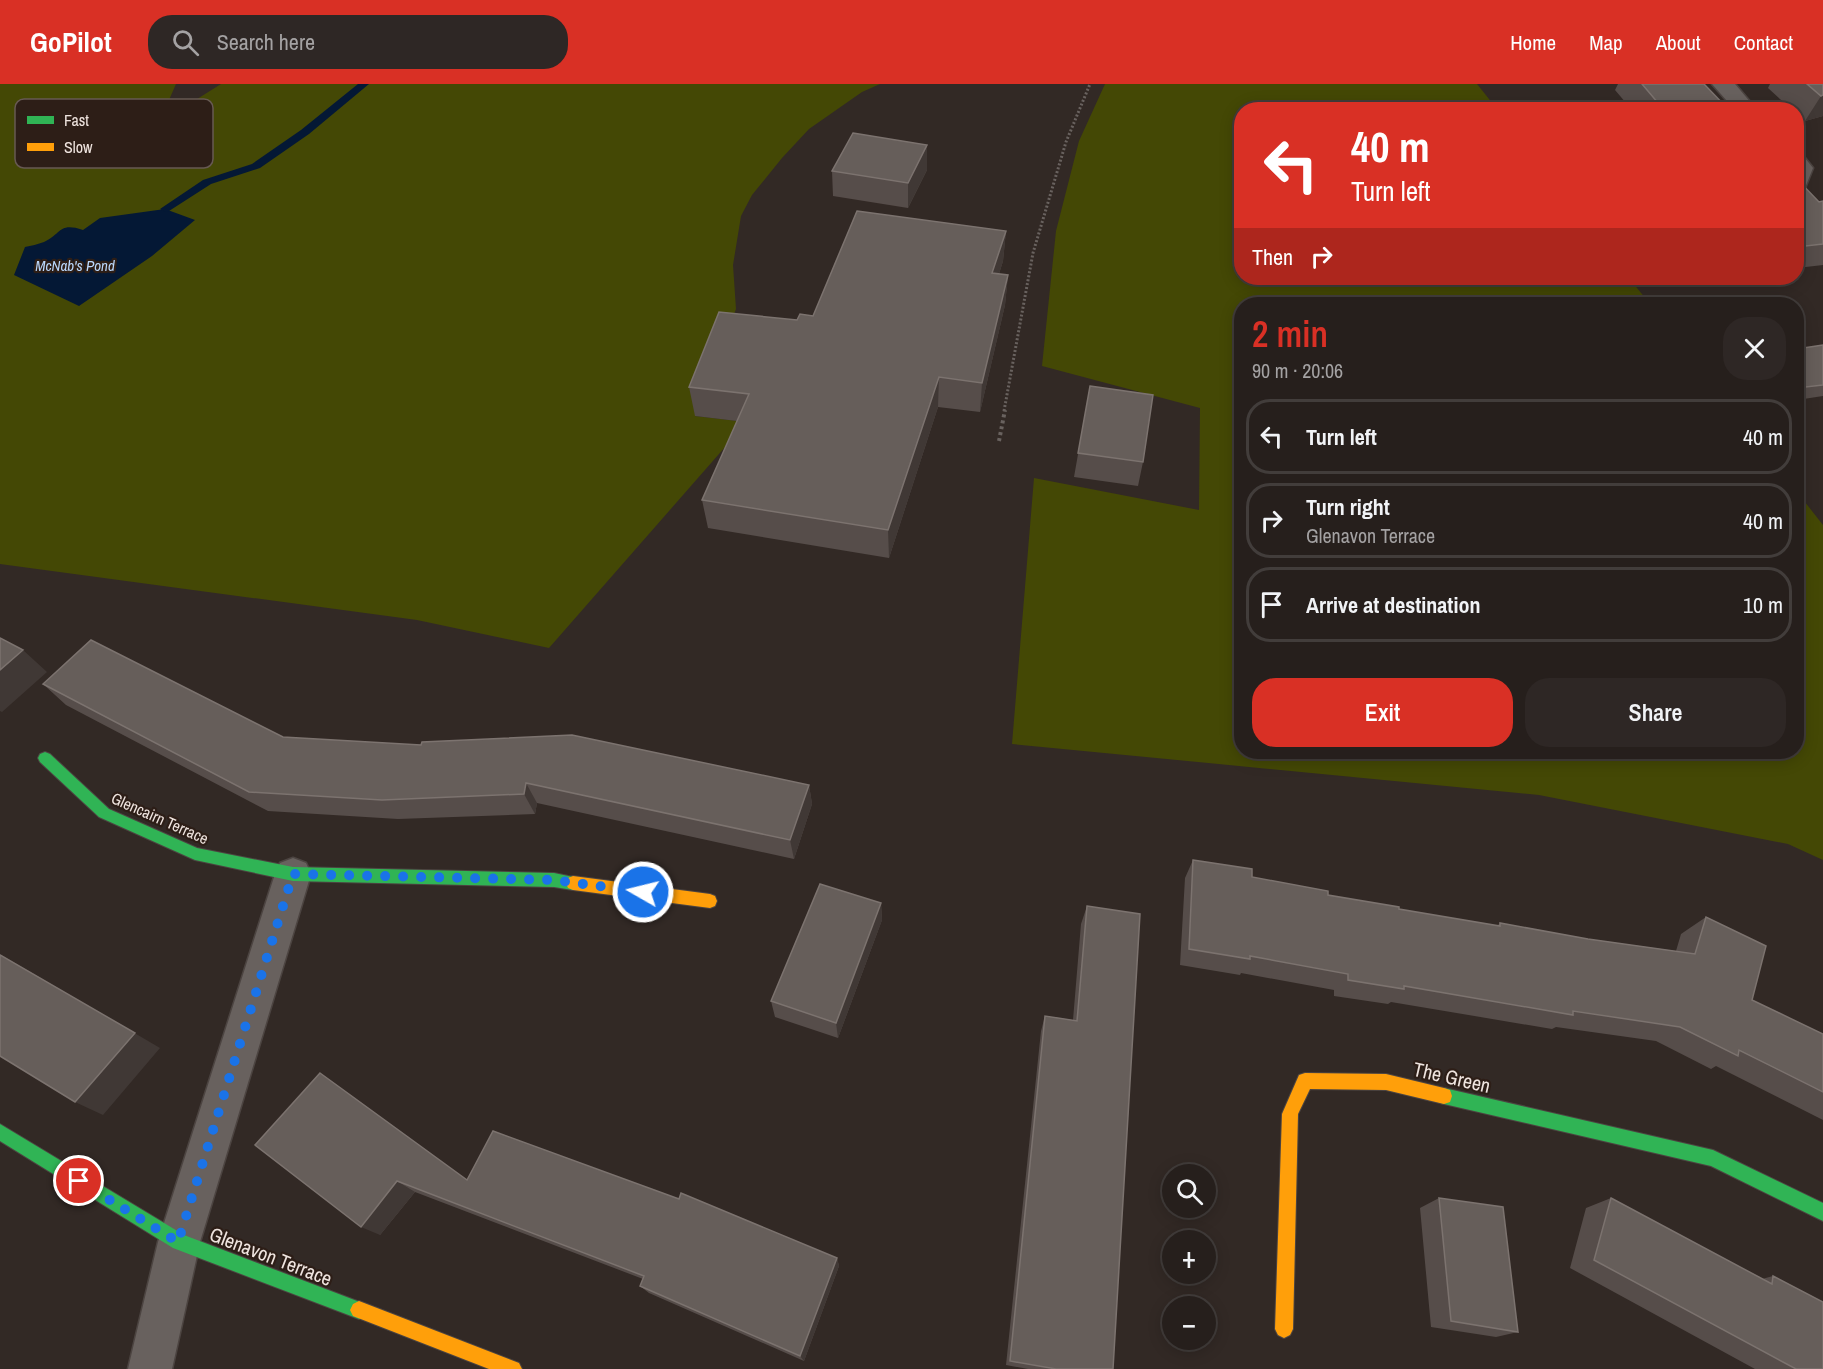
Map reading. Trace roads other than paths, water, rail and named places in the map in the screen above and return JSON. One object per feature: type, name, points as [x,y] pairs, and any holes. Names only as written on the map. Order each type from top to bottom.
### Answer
[{"type":"street","points":[[1723,84],[1740,102]]},
{"type":"street","name":"Glencairn Terrace","points":[[45,758],[104,813],[195,854],[293,874],[554,880],[710,901]]},
{"type":"street","points":[[150,1369],[178,1242],[293,874]]},
{"type":"street","name":"The Green","points":[[1284,1329],[1290,1114],[1305,1082],[1386,1082],[1713,1158],[1823,1212]]},
{"type":"street","name":"Glenavon Terrace","points":[[0,1132],[178,1242],[513,1369]]},
{"type":"water","name":"McNab's Pond","points":[[165,209],[195,220],[152,256],[79,306],[14,275],[25,247],[44,242],[64,228],[83,230],[100,218]]},
{"type":"waterway","points":[[165,209],[207,182],[256,166],[305,132],[364,84]]}]
